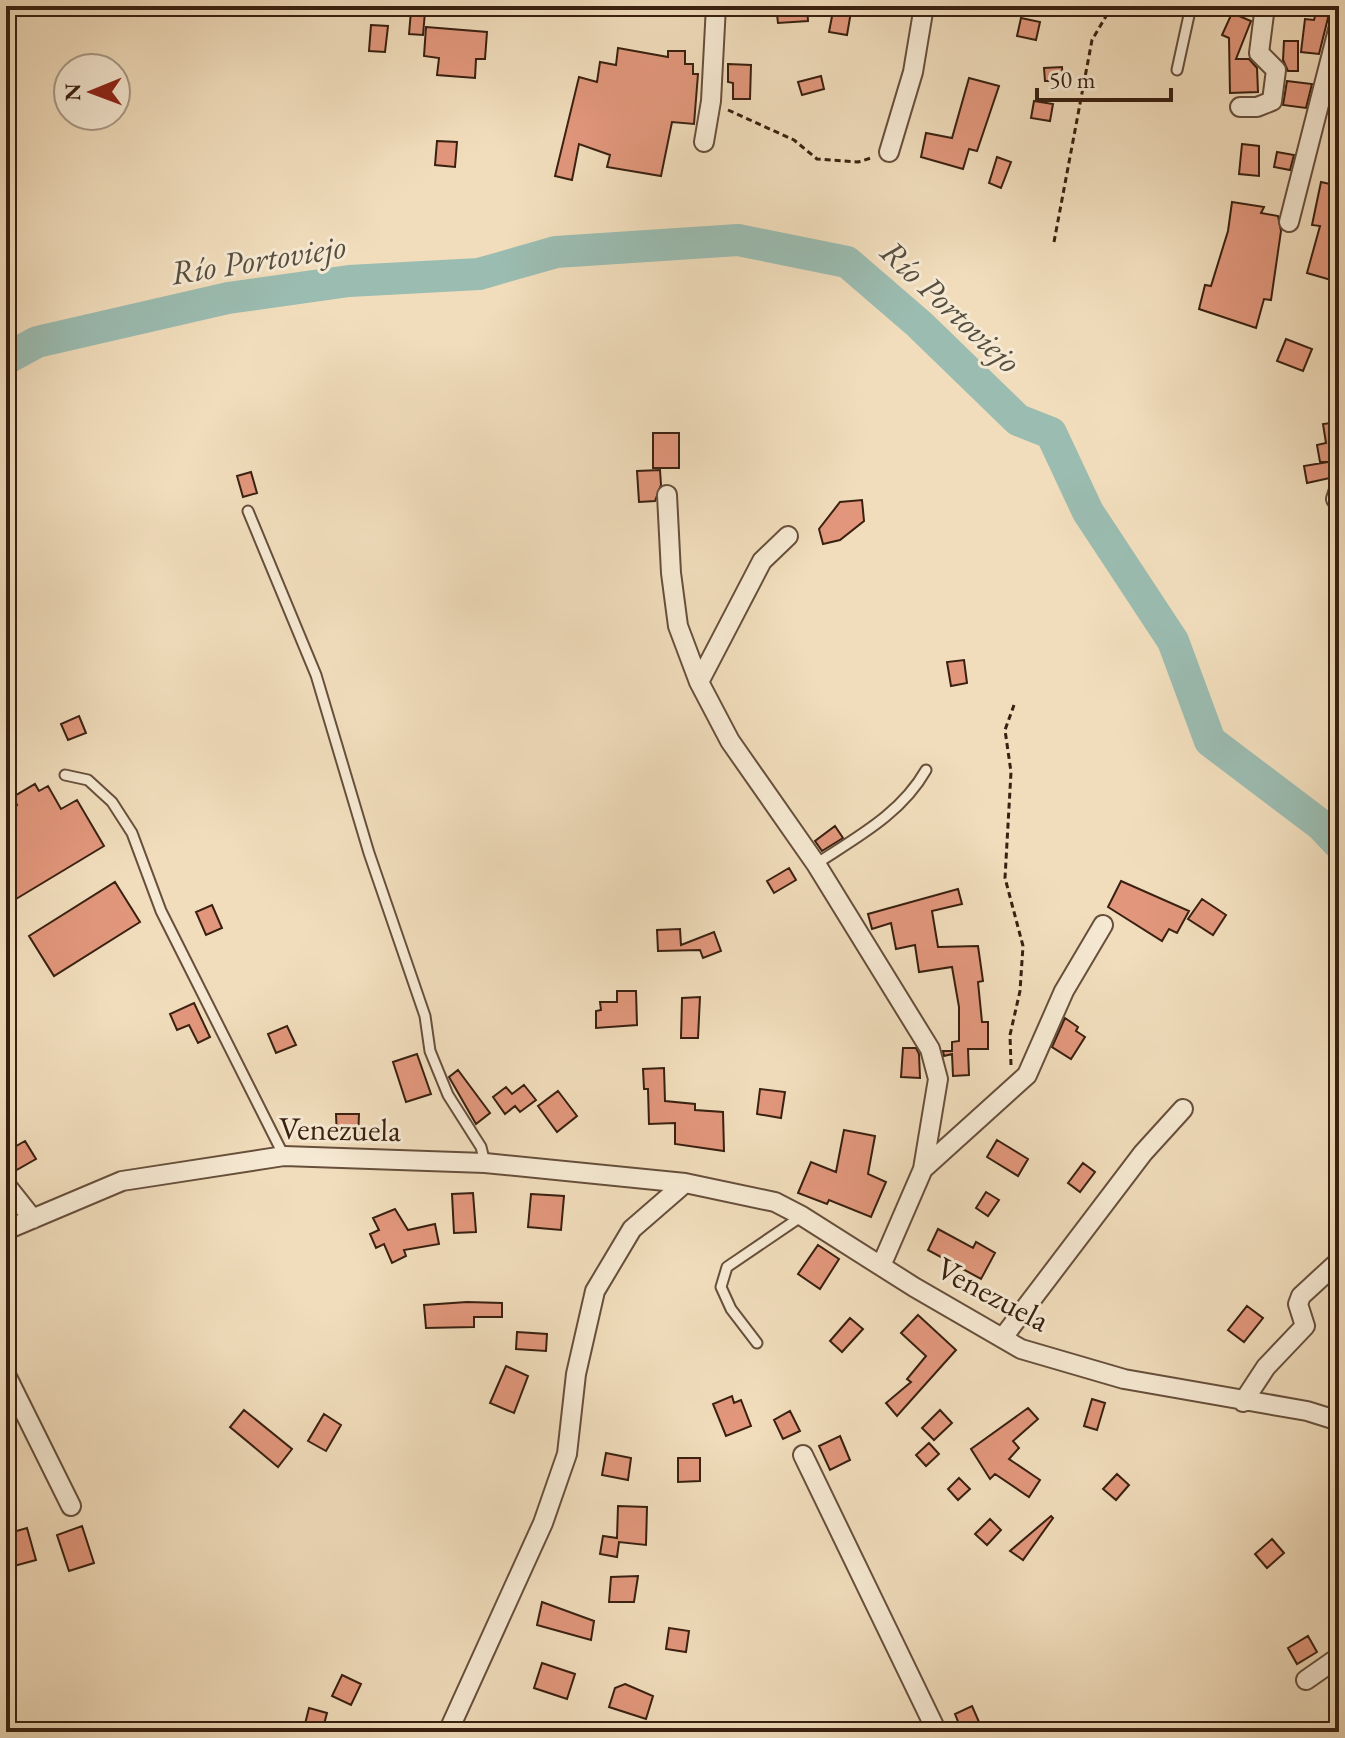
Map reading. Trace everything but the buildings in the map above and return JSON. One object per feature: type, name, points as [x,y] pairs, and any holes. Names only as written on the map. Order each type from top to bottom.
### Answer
[{"type":"street","points":[[704,142],[711,101],[716,6]]},
{"type":"street","points":[[889,152],[913,72],[924,6]]},
{"type":"street","points":[[1240,107],[1257,107],[1272,101],[1276,70],[1259,53],[1265,6]]},
{"type":"street","points":[[1289,222],[1339,26]]},
{"type":"street","points":[[667,495],[678,626],[699,682],[730,741],[816,864],[930,1049],[938,1079],[923,1169],[881,1266]]},
{"type":"street","points":[[699,682],[762,561],[788,536]]},
{"type":"street","points":[[923,1169],[1027,1075],[1064,991],[1103,925]]},
{"type":"street","points":[[1004,1336],[1031,1296],[1114,1196],[1143,1153],[1183,1109]]},
{"type":"street","name":"Venezuela","points":[[6,1230],[122,1181],[284,1156],[485,1163],[685,1183],[775,1202],[1004,1336],[1021,1349],[1124,1379],[1307,1411],[1339,1421]]},
{"type":"street","points":[[448,1732],[543,1523],[567,1454],[576,1374],[595,1291],[632,1229],[685,1183]]},
{"type":"street","points":[[6,1185],[33,1219]]},
{"type":"street","points":[[1243,1402],[1266,1367],[1305,1326],[1298,1304],[1301,1296],[1339,1261]]},
{"type":"street","points":[[6,1375],[71,1506]]},
{"type":"street","points":[[803,1455],[937,1732]]},
{"type":"street","points":[[1306,1680],[1339,1657]]},
{"type":"lane","points":[[1177,70],[1191,6]]},
{"type":"lane","points":[[248,511],[316,675],[369,853],[425,1016],[430,1051],[448,1095],[481,1147],[485,1163]]},
{"type":"lane","points":[[816,864],[877,824],[912,796],[926,770]]},
{"type":"lane","points":[[65,775],[88,780],[112,802],[132,833],[161,911],[284,1156]]},
{"type":"lane","points":[[757,1343],[731,1309],[721,1287],[727,1267],[802,1216]]},
{"type":"path","points":[[1054,242],[1092,40],[1112,6]]},
{"type":"path","points":[[711,101],[794,140],[817,159],[858,162],[889,152]]},
{"type":"path","points":[[1014,705],[1005,730],[1011,772],[1005,878],[1023,946],[1020,991],[1010,1035],[1012,1068],[1027,1075]]},
{"type":"waterway","name":"Río Portoviejo","points":[[6,359],[37,342],[228,298],[349,281],[479,274],[556,252],[738,240],[847,262],[919,324],[1018,420],[1051,433],[1088,512],[1173,641],[1210,741],[1321,825],[1339,844]]}]
